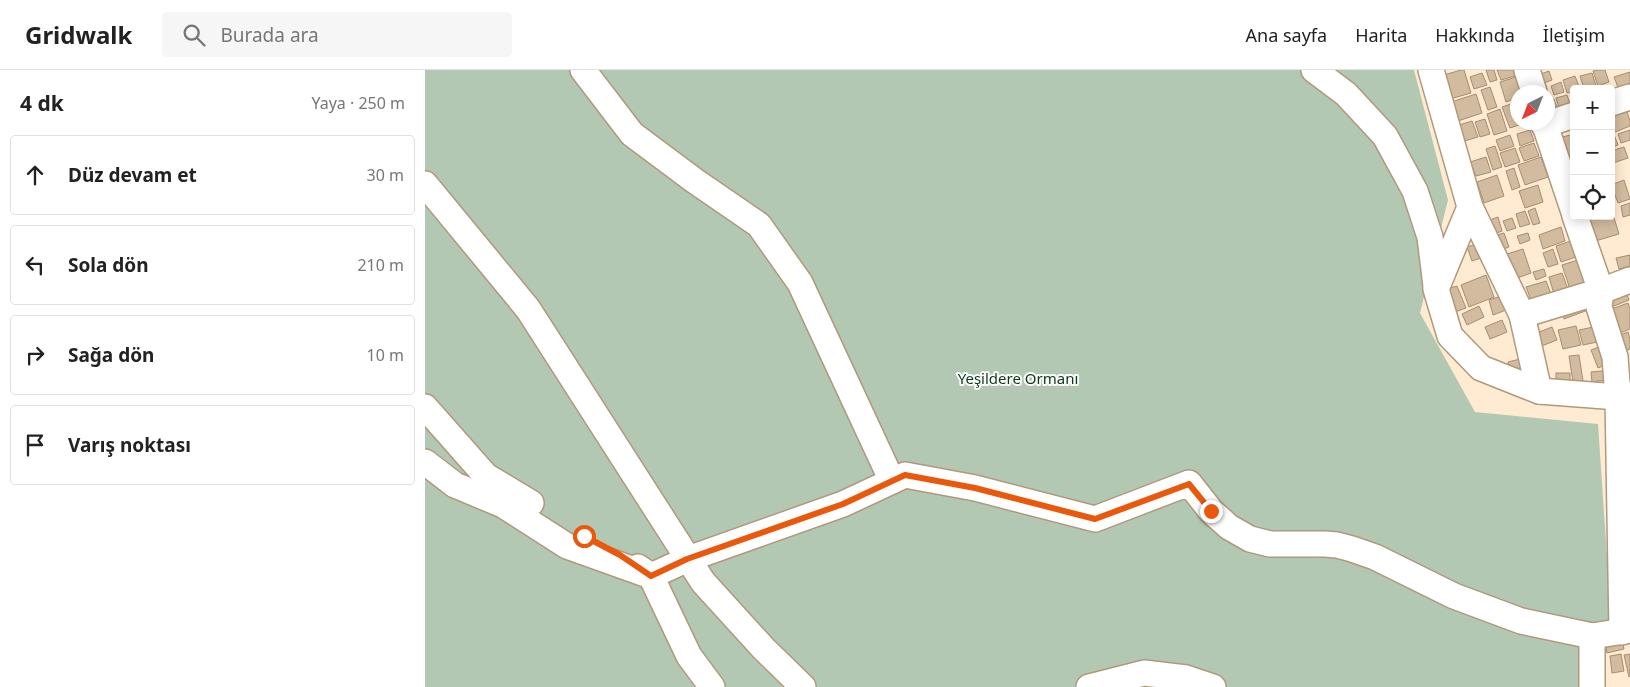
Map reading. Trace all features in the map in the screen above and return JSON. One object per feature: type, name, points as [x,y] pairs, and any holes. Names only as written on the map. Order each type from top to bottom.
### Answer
[{"type":"street","points":[[583,70],[632,134],[695,181],[759,225],[800,283],[892,482]]},
{"type":"street","points":[[1315,70],[1346,94],[1385,136],[1415,191],[1431,237],[1436,289],[1450,336],[1481,368],[1539,392],[1624,396]]},
{"type":"street","points":[[1431,70],[1471,207],[1522,314],[1539,392]]},
{"type":"street","points":[[1527,70],[1532,85]]},
{"type":"street","points":[[1615,102],[1630,97]]},
{"type":"street","points":[[1555,121],[1570,116]]},
{"type":"street","points":[[1546,130],[1570,200]]},
{"type":"street","points":[[425,184],[528,309],[687,559],[709,589],[763,649],[803,687]]},
{"type":"street","points":[[1436,289],[1471,207]]},
{"type":"street","points":[[425,462],[455,485],[503,505],[567,546],[651,576],[687,559],[843,504],[905,475],[966,486],[1095,519],[1189,484],[1211,511],[1229,527],[1250,539],[1270,544],[1325,544],[1352,549],[1375,557],[1454,596],[1521,621],[1592,636],[1626,631],[1624,396],[1615,357],[1599,307],[1601,291],[1576,220]]},
{"type":"street","points":[[1522,314],[1601,291],[1630,280]]},
{"type":"street","points":[[425,407],[486,476],[584,536],[620,555],[651,576],[689,656],[712,687]]},
{"type":"street","points":[[1592,636],[1592,687]]},
{"type":"street","points":[[1089,687],[1143,673],[1186,678],[1213,687]]},
{"type":"green space","name":"Yeşildere Ormanı","points":[[425,70],[1414,70],[1448,200],[1420,313],[1475,412],[1598,424],[1611,616],[1583,687],[425,687]]},
{"type":"building","points":[[1464,70],[1471,93],[1443,101],[1437,77]]},
{"type":"building","points":[[1486,70],[1494,70],[1497,80],[1490,82]]},
{"type":"building","points":[[1497,70],[1513,70],[1515,76],[1501,80]]},
{"type":"building","points":[[1605,70],[1609,82],[1598,85],[1593,71]]},
{"type":"building","points":[[1549,71],[1552,80],[1541,84],[1538,75]]},
{"type":"building","points":[[1630,72],[1630,86],[1619,90],[1614,77]]},
{"type":"building","points":[[1482,73],[1487,85],[1474,89],[1470,77]]},
{"type":"building","points":[[1592,73],[1596,85],[1583,85],[1580,76]]},
{"type":"building","points":[[1575,76],[1578,85],[1570,85],[1570,92],[1567,93],[1563,80]]},
{"type":"building","points":[[1516,77],[1519,85],[1510,85],[1510,101],[1506,102],[1500,82]]},
{"type":"building","points":[[1561,82],[1564,92],[1555,95],[1554,85]]},
{"type":"building","points":[[1490,87],[1497,107],[1488,110],[1481,90]]},
{"type":"building","points":[[1476,94],[1482,113],[1452,123],[1445,104]]},
{"type":"building","points":[[1567,95],[1570,107],[1560,111],[1556,98]]},
{"type":"building","points":[[1555,102],[1559,113],[1555,114]]},
{"type":"building","points":[[1510,104],[1510,128],[1502,107]]},
{"type":"building","points":[[1625,106],[1630,126],[1615,132],[1615,130],[1615,109]]},
{"type":"building","points":[[1500,109],[1507,131],[1494,135],[1487,114]]},
{"type":"building","points":[[1485,119],[1490,134],[1480,137],[1475,122]]},
{"type":"building","points":[[1472,121],[1478,137],[1461,142],[1456,126]]},
{"type":"building","points":[[1530,130],[1534,141],[1520,146],[1517,134]]},
{"type":"building","points":[[1630,130],[1630,140],[1621,143],[1618,134]]},
{"type":"building","points":[[1510,135],[1514,146],[1500,151],[1496,140]]},
{"type":"building","points":[[1570,135],[1570,159],[1561,162],[1555,139]]},
{"type":"building","points":[[1534,143],[1539,156],[1524,161],[1519,148]]},
{"type":"building","points":[[1495,146],[1502,167],[1493,170],[1486,149]]},
{"type":"building","points":[[1624,147],[1628,158],[1615,162],[1615,150]]},
{"type":"building","points":[[1515,148],[1520,162],[1505,167],[1500,153]]},
{"type":"building","points":[[1486,157],[1491,172],[1476,176],[1470,162]]},
{"type":"building","points":[[1541,157],[1548,177],[1525,185],[1518,165]]},
{"type":"building","points":[[1514,168],[1520,187],[1512,190],[1506,171]]},
{"type":"building","points":[[1497,175],[1504,196],[1484,203],[1477,182]]},
{"type":"building","points":[[1624,180],[1630,199],[1618,203],[1615,195],[1615,183]]},
{"type":"building","points":[[1538,185],[1543,202],[1525,208],[1519,191]]},
{"type":"building","points":[[1630,203],[1630,215],[1623,217],[1621,206]]},
{"type":"building","points":[[1535,208],[1540,223],[1533,225],[1528,211]]},
{"type":"building","points":[[1525,211],[1530,224],[1520,227],[1516,214]]},
{"type":"building","points":[[1498,217],[1502,231],[1491,235],[1487,221]]},
{"type":"building","points":[[1512,218],[1516,228],[1507,231],[1503,221]]},
{"type":"building","points":[[1586,220],[1615,220],[1619,234],[1592,242]]},
{"type":"building","points":[[1561,227],[1565,241],[1543,249],[1539,235]]},
{"type":"building","points":[[1504,233],[1509,247],[1498,251],[1493,236]]},
{"type":"building","points":[[1528,233],[1530,240],[1520,244],[1517,236]]},
{"type":"building","points":[[1574,240],[1579,256],[1561,262],[1556,246]]},
{"type":"building","points":[[1480,243],[1484,257],[1472,261],[1467,247]]},
{"type":"building","points":[[1523,249],[1531,273],[1512,280],[1504,255]]},
{"type":"building","points":[[1553,249],[1558,264],[1548,267],[1543,253]]},
{"type":"building","points":[[1630,255],[1630,266],[1619,269],[1616,258]]},
{"type":"building","points":[[1581,259],[1589,283],[1570,289],[1562,265]]},
{"type":"building","points":[[1544,269],[1546,276],[1536,280],[1533,272]]},
{"type":"building","points":[[1562,273],[1568,289],[1554,294],[1549,277]]},
{"type":"building","points":[[1486,275],[1494,297],[1469,307],[1461,285]]},
{"type":"building","points":[[1546,281],[1551,294],[1531,300],[1526,287]]},
{"type":"building","points":[[1457,286],[1466,308],[1455,312],[1447,289]]},
{"type":"building","points":[[1625,289],[1629,300],[1609,308],[1604,297]]},
{"type":"building","points":[[1501,296],[1506,310],[1493,315],[1489,300]]},
{"type":"building","points":[[1585,301],[1588,310],[1564,319],[1561,309]]},
{"type":"building","points":[[1628,303],[1630,309],[1630,329],[1615,335],[1606,311]]},
{"type":"building","points":[[1479,306],[1484,317],[1467,325],[1462,314]]},
{"type":"building","points":[[1502,320],[1507,332],[1490,339],[1485,327]]},
{"type":"building","points":[[1576,326],[1581,345],[1563,349],[1558,330]]},
{"type":"building","points":[[1598,326],[1602,341],[1583,345],[1579,330]]},
{"type":"building","points":[[1552,327],[1557,340],[1539,347],[1534,334]]},
{"type":"building","points":[[1628,332],[1630,349],[1621,352],[1615,337]]},
{"type":"building","points":[[1601,346],[1608,364],[1598,368],[1591,350]]},
{"type":"building","points":[[1579,355],[1583,381],[1573,382],[1569,356]]},
{"type":"building","points":[[1520,359],[1524,373],[1513,376],[1508,362]]},
{"type":"building","points":[[1612,370],[1613,379],[1592,382],[1591,372]]},
{"type":"building","points":[[1556,373],[1570,373],[1570,381],[1556,381]]},
{"type":"building","points":[[1622,639],[1624,649],[1607,653],[1605,642]]},
{"type":"building","points":[[1621,654],[1624,671],[1612,673],[1610,656]]},
{"type":"building","points":[[1630,654],[1630,676],[1629,677],[1624,655]]},
{"type":"route","points":[[584,536],[620,555],[651,576],[687,559],[843,504],[905,475],[975,488],[1095,519],[1189,484],[1211,511]]}]
